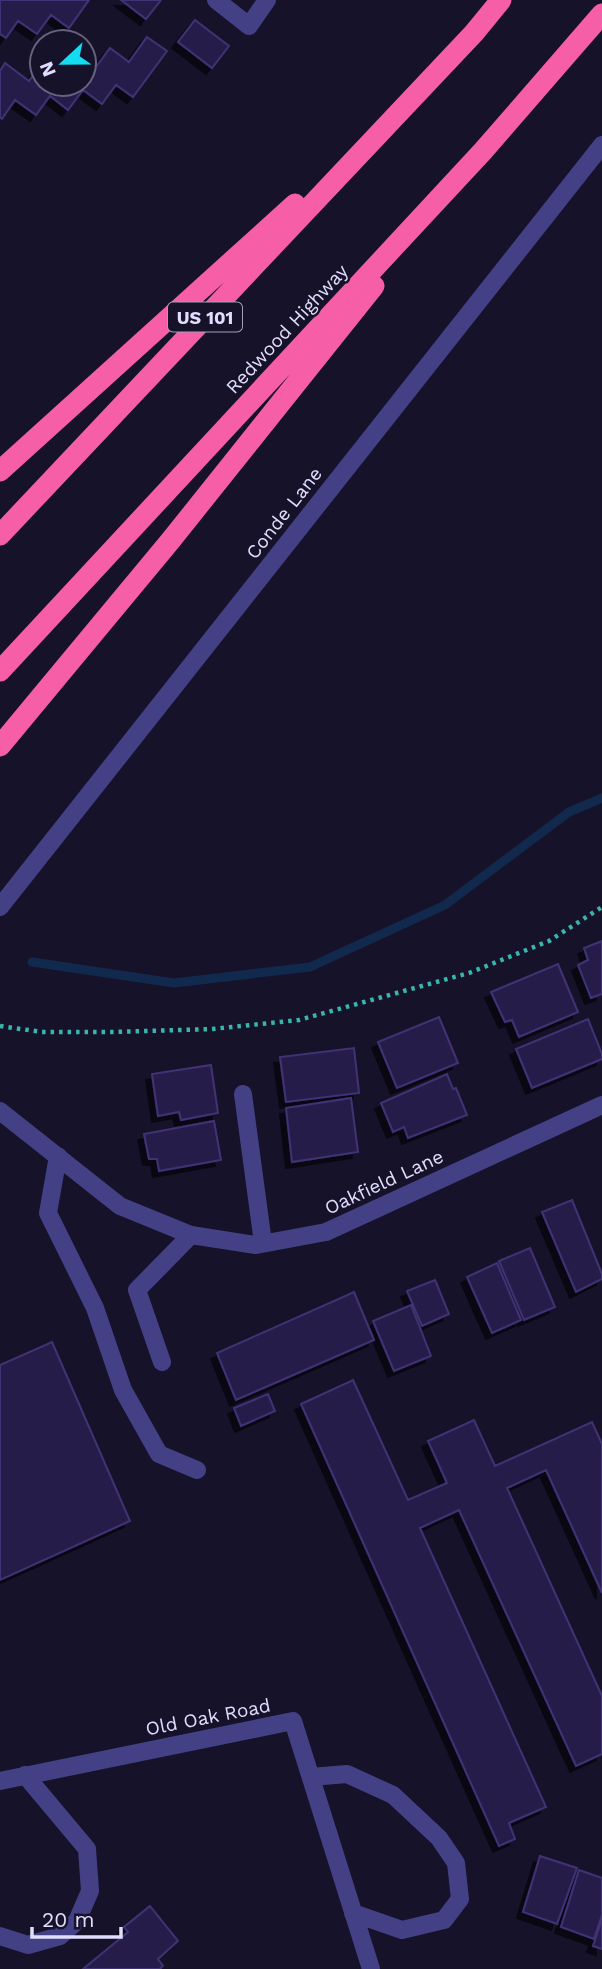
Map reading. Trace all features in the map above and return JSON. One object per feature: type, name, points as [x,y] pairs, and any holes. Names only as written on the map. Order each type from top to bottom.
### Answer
[{"type":"highway","name":"US 101","points":[[0,536],[474,33],[501,0]]},
{"type":"highway","name":"Redwood Highway","points":[[0,671],[483,151],[602,14]]},
{"type":"highway","points":[[0,471],[411,99]]},
{"type":"highway","points":[[0,746],[180,530],[483,151]]},
{"type":"street","points":[[216,0],[248,26],[267,0]]},
{"type":"street","name":"Conde Lane","points":[[0,907],[600,149]]},
{"type":"street","points":[[243,1094],[263,1243]]},
{"type":"street","name":"Oakfield Lane","points":[[0,1111],[120,1206],[191,1235],[256,1245],[326,1232],[602,1105]]},
{"type":"street","points":[[58,1156],[48,1213],[95,1308],[123,1390],[159,1454],[197,1470]]},
{"type":"street","points":[[162,1362],[137,1290],[191,1235]]},
{"type":"street","name":"Old Oak Road","points":[[0,1781],[293,1721],[371,1969]]},
{"type":"street","points":[[311,1777],[347,1774],[393,1795],[439,1838],[456,1863],[460,1899],[444,1920],[402,1930],[353,1913]]},
{"type":"street","points":[[0,1936],[28,1945],[60,1936],[77,1921],[90,1891],[87,1849],[25,1775]]},
{"type":"path","points":[[0,1026],[42,1032],[114,1032],[212,1029],[299,1020],[469,973],[549,941],[602,907]]},
{"type":"building","points":[[0,0],[89,0],[69,28],[51,15],[41,28],[28,28],[18,21],[6,38],[0,34]]},
{"type":"building","points":[[121,0],[161,0],[146,19]]},
{"type":"building","points":[[195,20],[229,46],[212,68],[178,42]]},
{"type":"building","points":[[147,37],[167,51],[133,97],[116,85],[102,104],[94,98],[98,98],[98,64],[110,48],[129,62]]},
{"type":"building","points":[[5,63],[28,80],[28,98],[49,98],[36,115],[15,100],[2,119],[0,117],[0,71]]},
{"type":"building","points":[[53,98],[77,98],[68,110]]},
{"type":"building","points":[[602,941],[602,994],[591,998],[578,965],[588,960],[584,948]]},
{"type":"building","points":[[558,964],[578,1012],[519,1037],[512,1020],[505,1022],[491,992]]},
{"type":"building","points":[[439,1017],[458,1063],[397,1088],[378,1042]]},
{"type":"building","points":[[588,1019],[602,1059],[532,1088],[516,1049]]},
{"type":"building","points":[[354,1048],[359,1093],[286,1102],[280,1057]]},
{"type":"building","points":[[211,1065],[218,1113],[181,1120],[179,1112],[158,1116],[152,1074]]},
{"type":"building","points":[[447,1074],[467,1115],[408,1138],[404,1127],[393,1132],[381,1103]]},
{"type":"building","points":[[351,1098],[358,1152],[292,1162],[286,1108]]},
{"type":"building","points":[[214,1121],[221,1160],[159,1171],[157,1159],[149,1159],[144,1134]]},
{"type":"building","points":[[572,1200],[602,1274],[602,1279],[576,1292],[542,1212]]},
{"type":"building","points":[[530,1248],[555,1307],[524,1320],[499,1261]]},
{"type":"building","points":[[497,1263],[521,1320],[492,1333],[467,1277]]},
{"type":"building","points":[[435,1280],[449,1314],[422,1326],[407,1291]]},
{"type":"building","points":[[354,1292],[374,1340],[236,1400],[217,1353]]},
{"type":"building","points":[[411,1305],[431,1356],[394,1371],[373,1321]]},
{"type":"building","points":[[52,1342],[130,1521],[0,1580],[0,1365]]},
{"type":"building","points":[[353,1380],[408,1500],[447,1483],[428,1441],[474,1420],[495,1466],[592,1422],[602,1444],[602,1593],[546,1470],[507,1488],[602,1696],[602,1754],[576,1766],[459,1510],[420,1528],[546,1807],[509,1823],[515,1839],[499,1846],[301,1404]]},
{"type":"building","points":[[268,1394],[275,1411],[241,1426],[234,1408]]},
{"type":"building","points":[[540,1856],[577,1868],[557,1924],[523,1912]]},
{"type":"building","points":[[579,1870],[602,1878],[602,1915],[594,1939],[561,1927]]},
{"type":"building","points":[[150,1906],[178,1941],[158,1959],[163,1966],[160,1969],[83,1969],[128,1932],[124,1927]]},
{"type":"building","points":[[602,1919],[602,1949],[593,1946]]},
{"type":"waterway","points":[[32,962],[174,983],[310,967],[445,905],[569,812],[602,798]]}]
